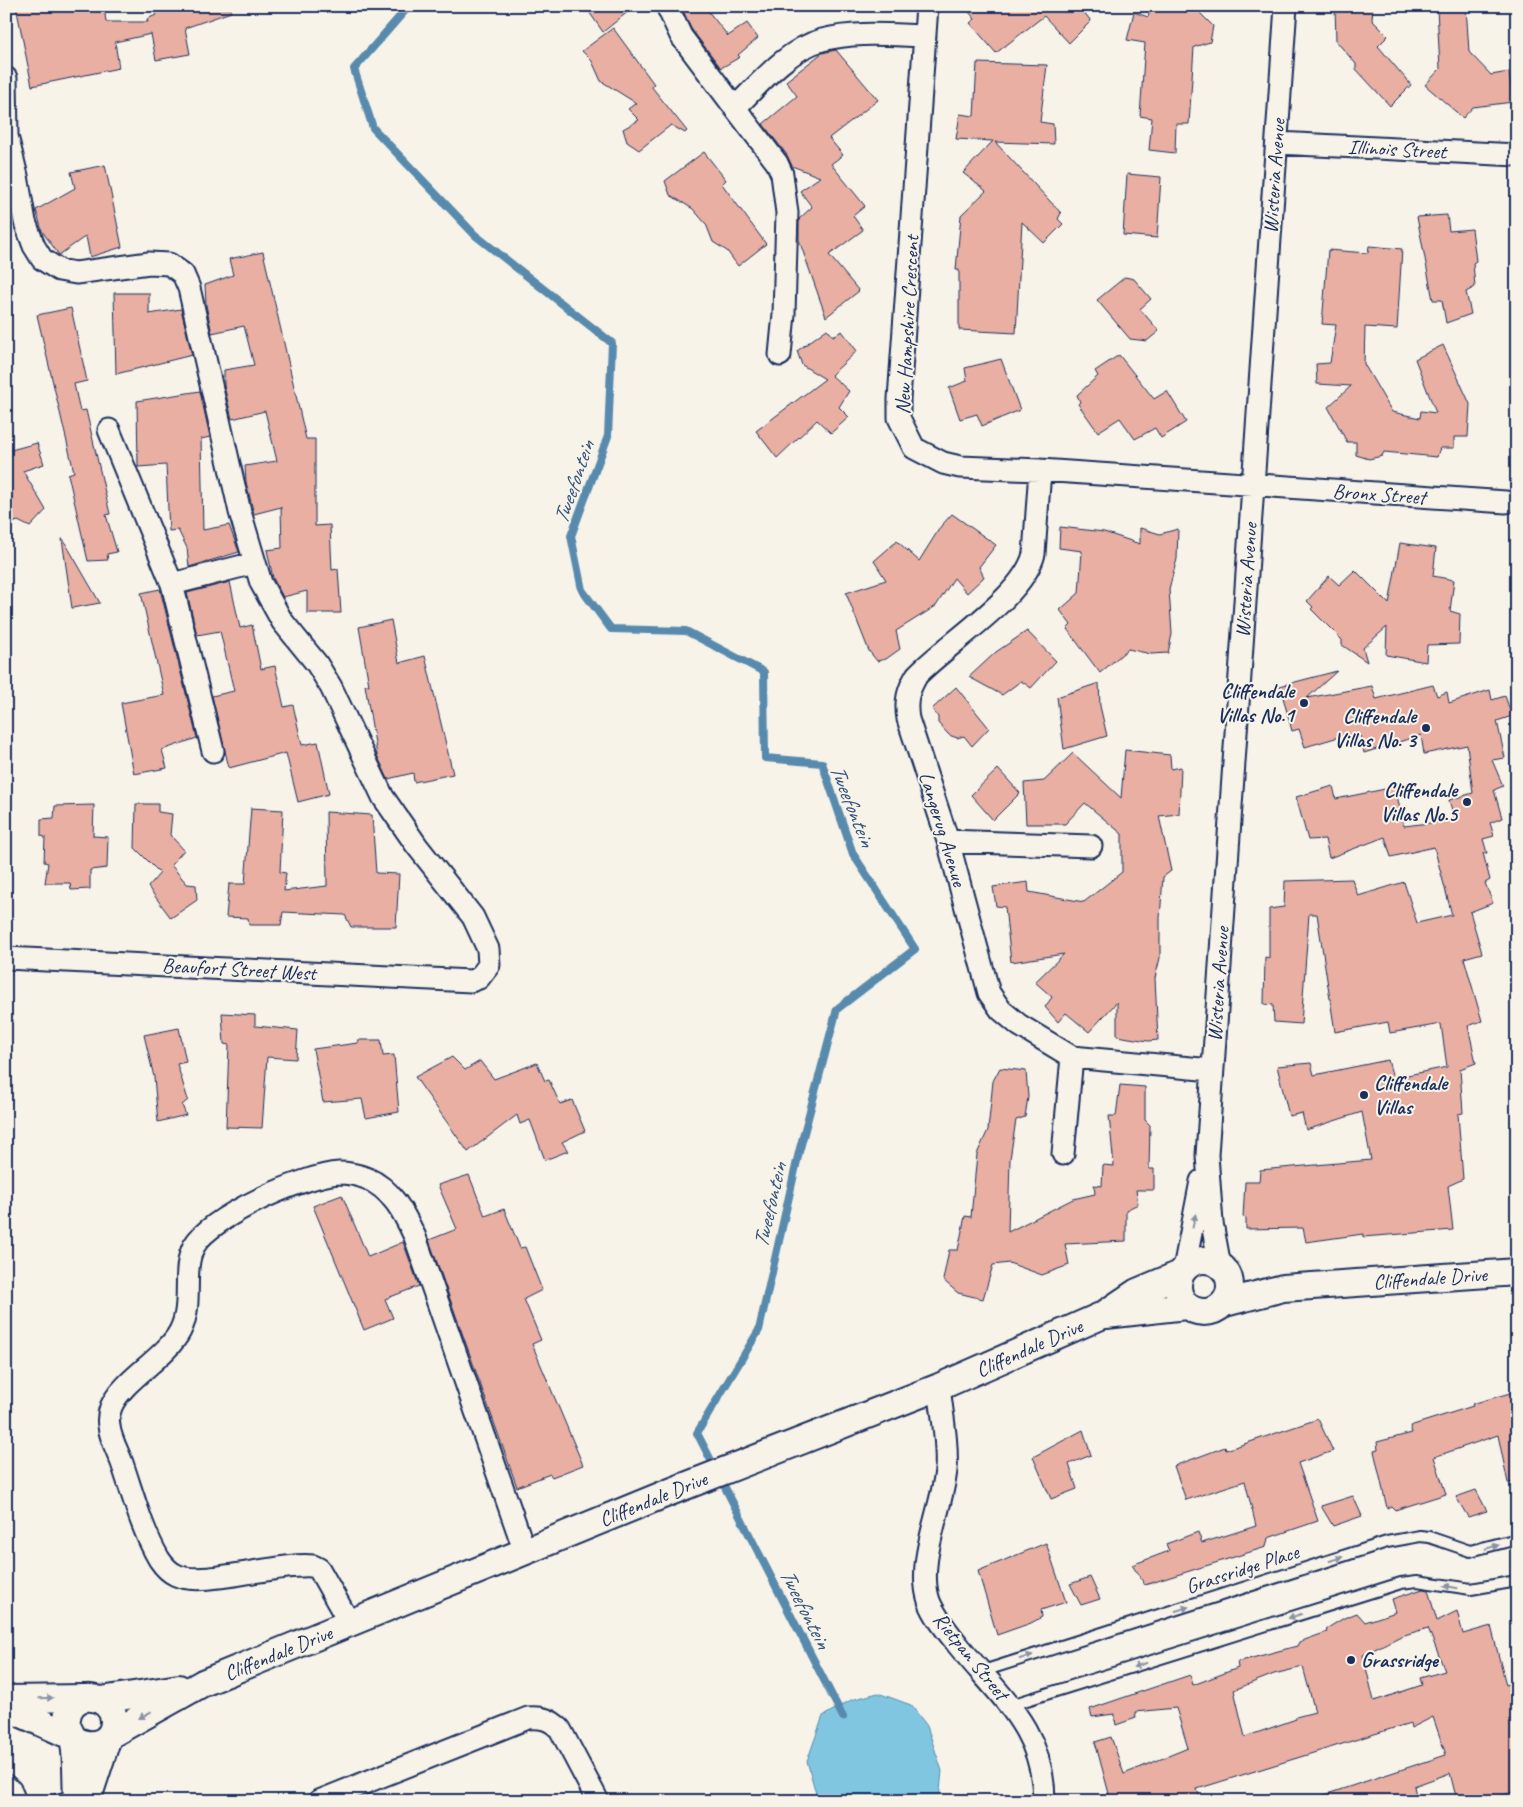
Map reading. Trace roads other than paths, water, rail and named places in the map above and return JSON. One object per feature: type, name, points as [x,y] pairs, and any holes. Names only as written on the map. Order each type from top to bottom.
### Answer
[{"type":"street","points":[[667,6],[680,36],[777,163],[782,174],[787,213],[780,355]]},
{"type":"street","name":"New Hampshire Crescent","points":[[927,6],[899,418],[914,448],[942,463],[960,467],[1040,470],[1253,485]]},
{"type":"street","name":"Wisteria Avenue","points":[[1222,1268],[1213,1230],[1207,1155],[1286,6]]},
{"type":"street","points":[[735,108],[790,56],[820,40],[874,35],[925,36]]},
{"type":"street","points":[[6,78],[7,136],[17,176],[24,222],[34,246],[42,258],[59,270],[76,273],[159,263],[176,268],[183,274],[189,288],[240,512],[254,562],[172,584]]},
{"type":"street","name":"Illinois Street","points":[[1276,143],[1517,155]]},
{"type":"street","points":[[109,430],[172,584],[213,751]]},
{"type":"street","name":"Langerug Avenue","points":[[1040,470],[1034,554],[1031,567],[1014,590],[917,675],[908,691],[906,705],[908,719],[948,841],[989,993],[994,1002],[1019,1025],[1072,1057],[1212,1070]]},
{"type":"street","name":"Bronx Street","points":[[1253,485],[1506,502]]},
{"type":"street","name":"Beaufort Street West","points":[[6,958],[471,981],[479,978],[489,964],[488,949],[473,916],[417,846],[383,797],[343,708],[317,664],[269,602],[254,562]]},
{"type":"street","points":[[948,841],[1091,846]]},
{"type":"street","points":[[1063,1154],[1072,1057]]},
{"type":"street","name":"Wisteria Avenue","points":[[1182,1272],[1207,1155]]},
{"type":"street","points":[[350,1624],[319,1569],[313,1566],[201,1578],[177,1576],[168,1569],[150,1542],[109,1427],[112,1406],[120,1394],[176,1337],[183,1324],[188,1306],[190,1256],[195,1245],[202,1236],[234,1212],[294,1184],[337,1173],[366,1178],[380,1185],[404,1214],[415,1237],[525,1552]]},
{"type":"street","points":[[1201,1260],[1208,1260],[1222,1268],[1230,1287],[1225,1303],[1210,1312],[1194,1310],[1186,1306],[1178,1291],[1182,1272],[1195,1261],[1201,1260]]},
{"type":"street","name":"Cliffendale Drive","points":[[1222,1268],[1283,1288]]},
{"type":"street","name":"Cliffendale Drive","points":[[109,1736],[203,1683],[670,1492],[939,1387],[1102,1315],[1137,1292],[1182,1272]]},
{"type":"street","name":"Cliffendale Drive","points":[[1225,1303],[1283,1288],[1517,1272]]},
{"type":"street","name":"Cliffendale Drive","points":[[1102,1315],[1186,1306]]},
{"type":"street","name":"Rietpan Street","points":[[939,1387],[946,1471],[927,1563],[925,1583],[929,1602],[940,1621],[980,1672],[1011,1705],[1027,1729],[1032,1742],[1044,1801]]},
{"type":"street","name":"Cliffendale Drive","points":[[6,1698],[93,1699],[148,1694],[203,1683]]},
{"type":"street","points":[[93,1699],[107,1705],[114,1715],[114,1723],[109,1736],[74,1799],[72,1737],[66,1726],[69,1710],[76,1702],[93,1699]]},
{"type":"street","points":[[6,1706],[72,1737],[81,1744],[97,1744],[109,1736]]},
{"type":"street","points":[[319,1801],[528,1718],[539,1717],[551,1720],[560,1728],[598,1801]]},
{"type":"lane","name":"Grassridge Place","points":[[980,1672],[1387,1542],[1420,1536],[1429,1537],[1470,1552],[1517,1539]]},
{"type":"lane","points":[[1011,1705],[1401,1583],[1418,1581],[1471,1589],[1517,1581]]},
{"type":"lane","points":[[6,1779],[16,1787],[21,1801]]},
{"type":"water","points":[[878,1693],[911,1705],[927,1726],[942,1771],[939,1801],[829,1801],[816,1794],[807,1761],[823,1716],[851,1700]]},
{"type":"waterway","name":"Tweefontein","points":[[409,6],[354,69],[373,128],[475,235],[612,343],[608,436],[571,536],[582,590],[611,629],[686,631],[764,672],[765,758],[822,763],[853,854],[915,949],[837,1009],[799,1152],[759,1330],[697,1433],[843,1717]]},
{"type":"place","name":"Cliffendale Villas No.1","points":[[1304,703]]},
{"type":"place","name":"Cliffendale Villas No. 3","points":[[1426,728]]},
{"type":"place","name":"Cliffendale Villas No.5","points":[[1467,802]]},
{"type":"place","name":"Cliffendale Villas","points":[[1364,1095]]},
{"type":"place","name":"Grassridge","points":[[1351,1660]]}]
